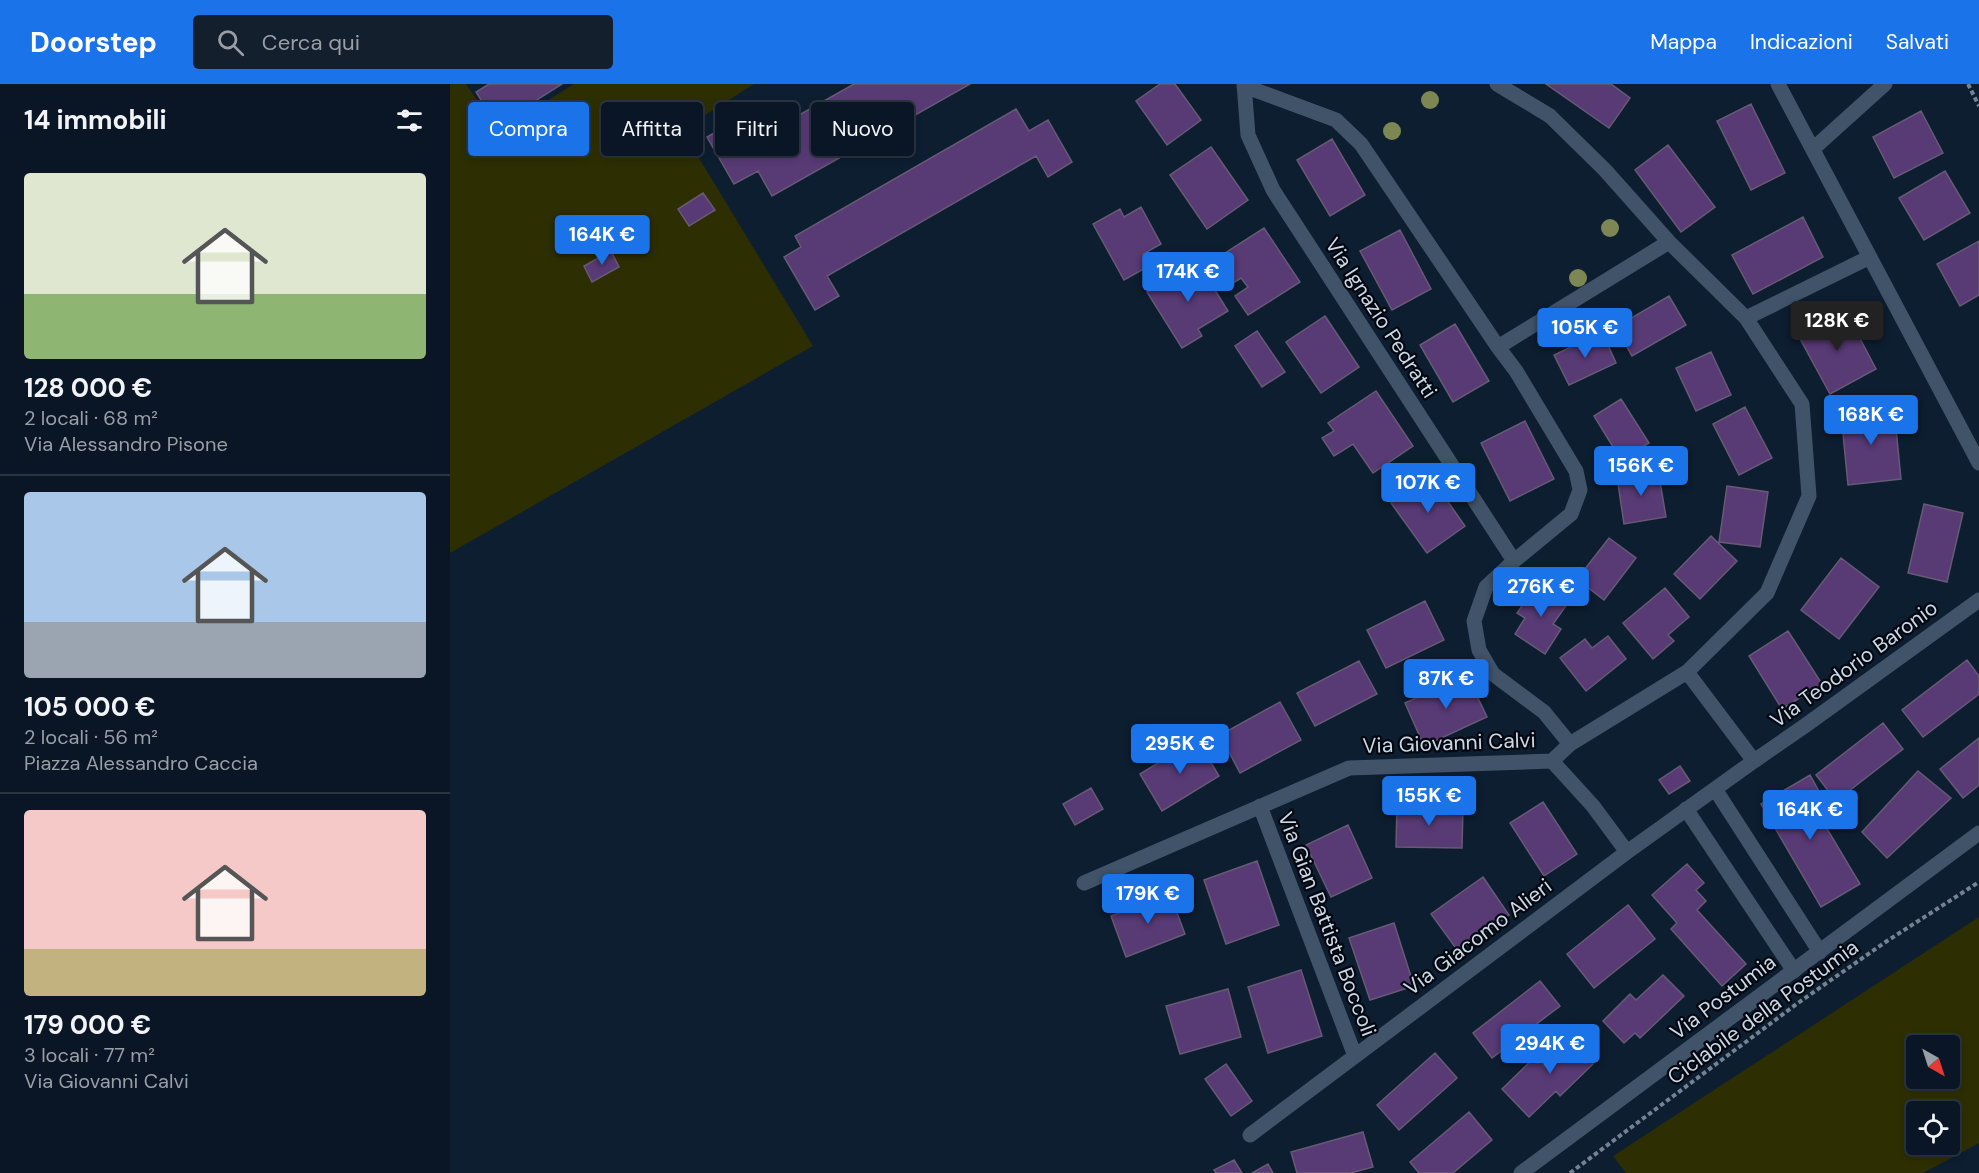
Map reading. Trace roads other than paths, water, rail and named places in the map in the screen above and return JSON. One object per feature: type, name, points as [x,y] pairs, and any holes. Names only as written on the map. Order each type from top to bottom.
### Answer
[{"type":"street","points":[[1497,84],[1550,116],[1605,170],[1669,242],[1746,318],[1802,404],[1809,495],[1767,592],[1687,672],[1570,744],[1552,761],[1593,806],[1627,852]]},
{"type":"street","points":[[1778,84],[1814,148],[1979,463]]},
{"type":"street","points":[[1814,148],[1885,84]]},
{"type":"street","points":[[1244,85],[1336,120],[1361,144],[1516,371],[1576,471],[1580,490],[1571,514],[1486,587],[1474,621],[1479,650],[1493,674],[1544,712],[1570,744]]},
{"type":"street","name":"Via Ignazio Pedratti","points":[[1244,85],[1248,135],[1273,190],[1514,561]]},
{"type":"street","points":[[1498,347],[1669,242]]},
{"type":"street","points":[[1746,318],[1870,257]]},
{"type":"street","name":"Via Teodorio Baronio","points":[[1686,809],[1979,600]]},
{"type":"street","points":[[1687,672],[1754,761]]},
{"type":"street","name":"Via Giovanni Calvi","points":[[1084,883],[1349,768],[1552,761]]},
{"type":"street","points":[[1715,789],[1820,952]]},
{"type":"street","name":"Via Gian Battista Boccoli","points":[[1260,806],[1355,1056]]},
{"type":"street","points":[[1686,809],[1794,971]]},
{"type":"street","name":"Via Giacomo Alieri","points":[[1250,1135],[1686,809]]},
{"type":"street","name":"Via Postumia","points":[[1521,1173],[1979,832]]},
{"type":"street","name":"Via Postumia","points":[[1950,855],[1979,843]]}]
